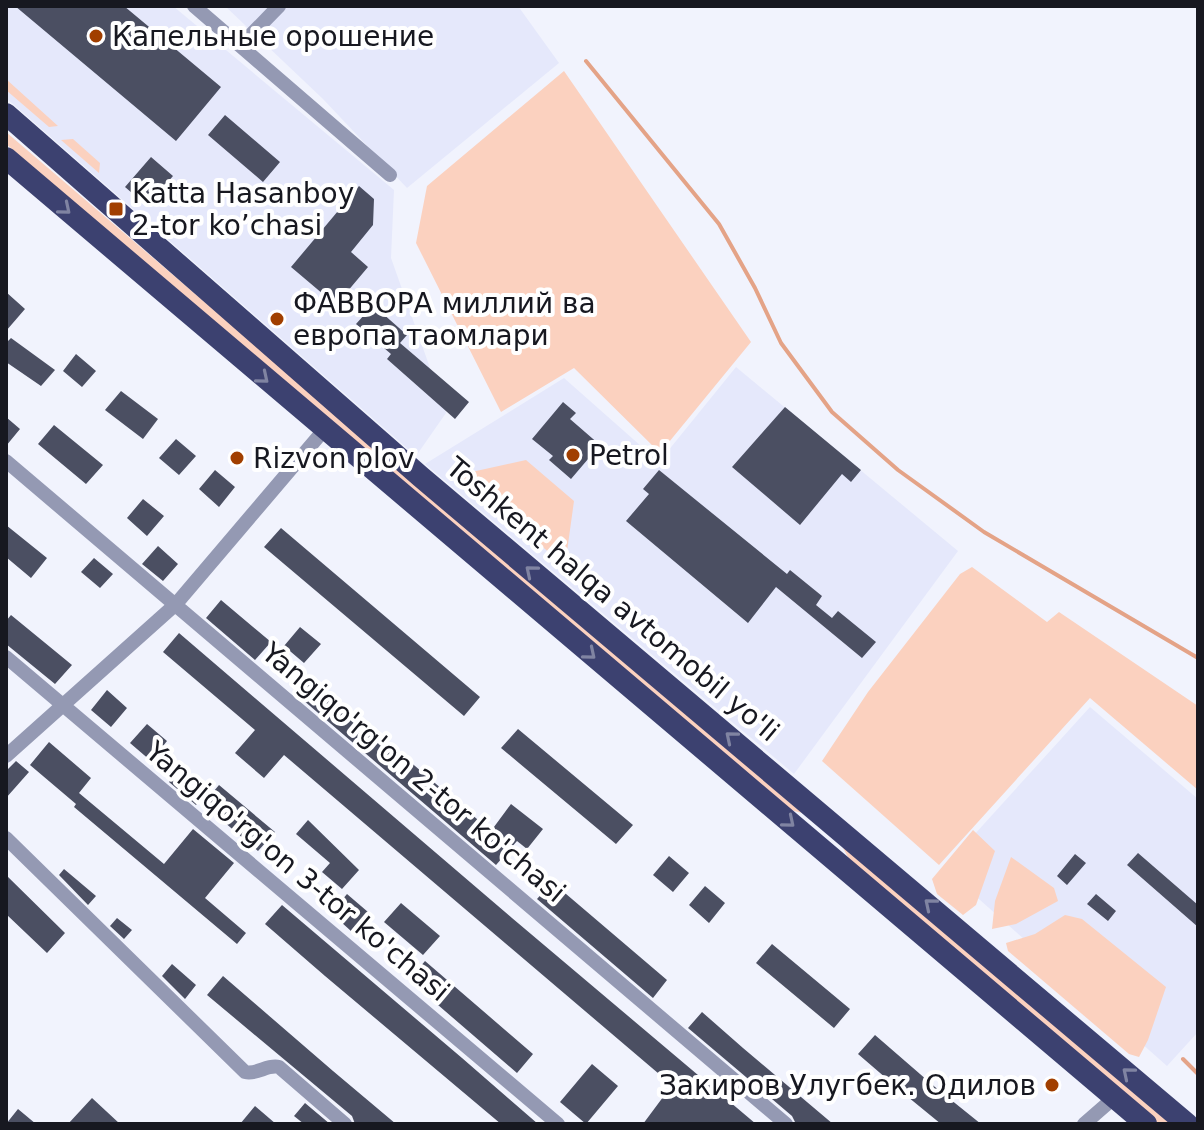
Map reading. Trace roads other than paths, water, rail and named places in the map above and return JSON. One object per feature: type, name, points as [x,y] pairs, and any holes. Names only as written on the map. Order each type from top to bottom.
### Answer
[{"type":"highway","name":"Toshkent halqa avtomobil yo'li","points":[[6,114],[421,477],[835,823],[1187,1124]]},
{"type":"highway","name":"Toshkent halqa avtomobil yo'li","points":[[6,158],[1146,1124]]},
{"type":"highway","points":[[816,845],[835,823]]},
{"type":"street","points":[[194,6],[242,44],[390,175]]},
{"type":"street","points":[[242,44],[279,6]]},
{"type":"street","points":[[6,756],[60,704],[176,604],[324,430]]},
{"type":"street","name":"Yangiqo'rg'on 2-tor ko'chasi","points":[[6,461],[786,1124]]},
{"type":"street","name":"Yangiqo'rg'on 3-tor ko'chasi","points":[[6,657],[558,1124]]},
{"type":"street","points":[[6,838],[245,1072],[255,1074],[273,1065],[279,1067],[345,1124]]},
{"type":"street","points":[[1084,1124],[1115,1097]]},
{"type":"waterway","points":[[586,61],[719,224],[781,343],[832,412],[898,470],[984,532],[1198,658]]},
{"type":"waterway","points":[[1183,1059],[1198,1074]]},
{"type":"place","name":"Капельные орошение","points":[[96,36]]},
{"type":"place","name":"Katta Hasanboy 2-tor ko’chasi","points":[[116,209]]},
{"type":"place","name":"ФАВВОРА миллий ва европа таомлари","points":[[277,319]]},
{"type":"place","name":"Petrol","points":[[573,455]]},
{"type":"place","name":"Rizvon plov","points":[[237,458]]},
{"type":"place","name":"Закиров Улугбек. Одилов","points":[[1052,1085]]}]
